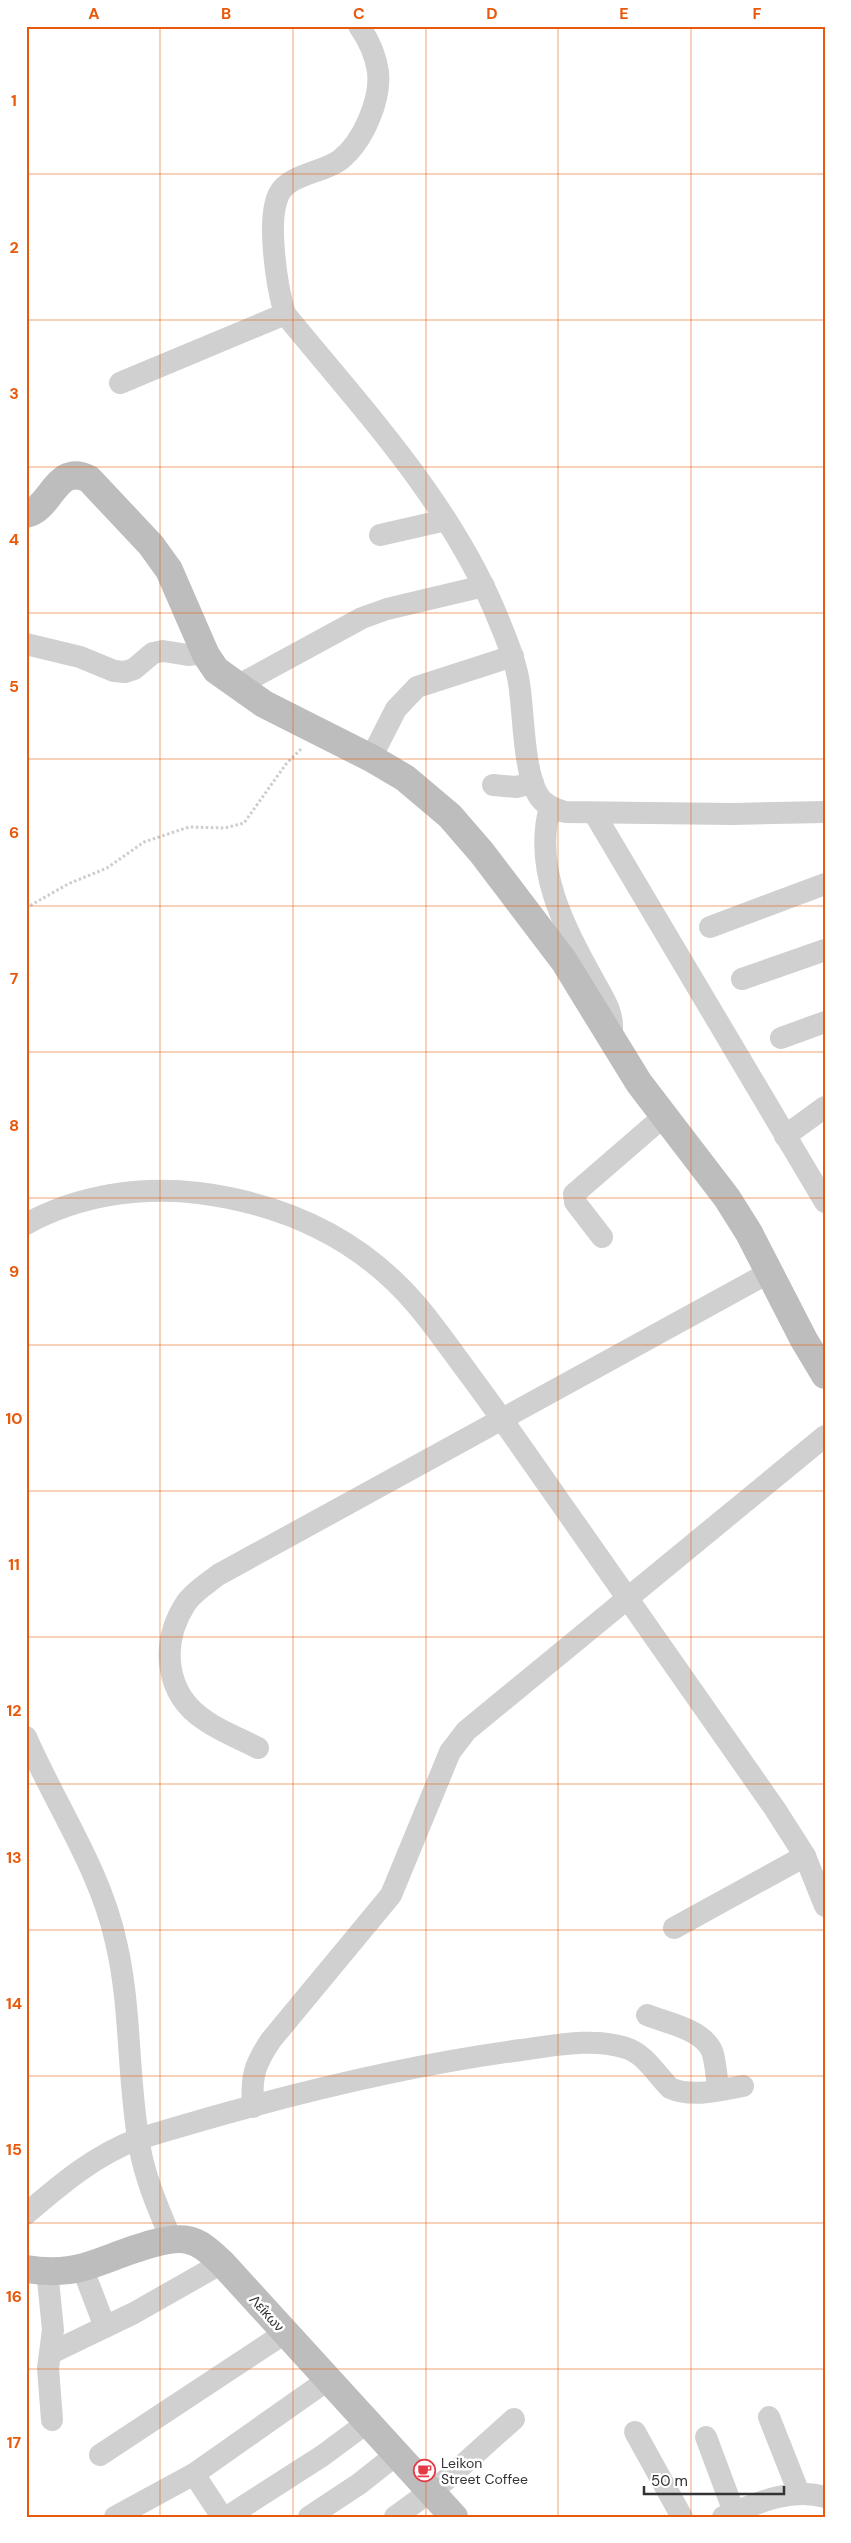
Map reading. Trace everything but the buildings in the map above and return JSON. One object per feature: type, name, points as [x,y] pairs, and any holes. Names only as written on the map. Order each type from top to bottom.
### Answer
[{"type":"street","points":[[359,26],[374,55],[378,72],[368,122],[356,144],[340,160],[326,168],[291,182],[279,193],[274,211],[274,254],[279,296],[285,314],[421,481],[484,586],[513,656],[519,682],[532,783],[543,802],[550,807],[565,812],[825,812]]},
{"type":"street","points":[[120,383],[285,314]]},
{"type":"street","points":[[26,514],[39,507],[55,486],[65,478],[76,475],[89,479],[152,545],[170,570],[205,653],[216,670],[264,704],[371,758],[413,783],[463,830],[550,941],[576,979],[611,1039],[663,1117],[727,1198],[770,1272],[804,1340],[825,1375]]},
{"type":"street","points":[[380,535],[446,520]]},
{"type":"street","points":[[237,686],[331,634],[368,616],[387,609],[484,586]]},
{"type":"street","points":[[26,644],[80,657],[114,671],[125,672],[134,669],[153,653],[164,651],[188,655],[205,653]]},
{"type":"street","points":[[371,758],[396,709],[417,687],[513,656]]},
{"type":"street","points":[[493,785],[516,787],[532,783]]},
{"type":"street","points":[[550,807],[544,843],[545,859],[556,903],[569,934],[609,1010],[612,1024],[611,1039]]},
{"type":"street","points":[[594,813],[825,1202]]},
{"type":"street","points":[[710,927],[825,884]]},
{"type":"street","points":[[742,979],[825,950]]},
{"type":"street","points":[[781,1038],[825,1022]]},
{"type":"street","points":[[785,1136],[825,1107]]},
{"type":"street","points":[[602,1237],[575,1202],[574,1194],[663,1117]]},
{"type":"street","points":[[26,1224],[61,1208],[87,1200],[150,1191],[195,1193],[234,1199],[301,1219],[351,1247],[402,1289],[431,1322],[501,1418],[775,1809],[805,1856],[825,1906]]},
{"type":"street","points":[[258,1748],[205,1721],[186,1702],[173,1678],[169,1665],[169,1643],[174,1624],[187,1601],[218,1575],[770,1272]]},
{"type":"street","points":[[253,2108],[252,2083],[256,2062],[271,2040],[391,1895],[450,1752],[466,1730],[825,1436]]},
{"type":"street","points":[[26,1737],[48,1787],[96,1877],[110,1915],[123,1981],[138,2139],[147,2177],[172,2239]]},
{"type":"street","points":[[674,1928],[805,1856]]},
{"type":"street","points":[[647,2016],[692,2032],[704,2040],[712,2051],[719,2090]]},
{"type":"street","points":[[26,2214],[85,2166],[120,2146],[138,2139],[342,2083],[444,2062],[550,2046],[616,2045],[631,2050],[670,2088],[676,2090],[697,2093],[743,2086]]},
{"type":"street","name":"Λεΐκων","points":[[37,2270],[82,2267],[172,2239],[179,2238],[194,2242],[222,2263],[454,2517]]},
{"type":"street","points":[[51,2353],[168,2296],[222,2263]]},
{"type":"street","points":[[82,2267],[105,2327]]},
{"type":"street","points":[[37,2270],[53,2330],[48,2368],[52,2420]]},
{"type":"street","points":[[100,2455],[285,2332]]},
{"type":"street","points":[[115,2517],[194,2474],[329,2379]]},
{"type":"street","points":[[769,2417],[798,2493]]},
{"type":"street","points":[[395,2517],[432,2492],[514,2419]]},
{"type":"street","points":[[226,2517],[322,2456],[368,2422]]},
{"type":"street","points":[[635,2432],[682,2517]]},
{"type":"street","points":[[706,2437],[729,2514],[778,2497],[798,2493],[825,2497]]},
{"type":"street","points":[[309,2517],[359,2484],[397,2454]]},
{"type":"street","points":[[194,2474],[222,2517]]},
{"type":"path","points":[[26,908],[68,884],[107,868],[144,842],[189,827],[225,828],[244,824],[286,764],[318,732]]},
{"type":"place","name":"Leikon Street Coffee","points":[[425,2471]]}]
